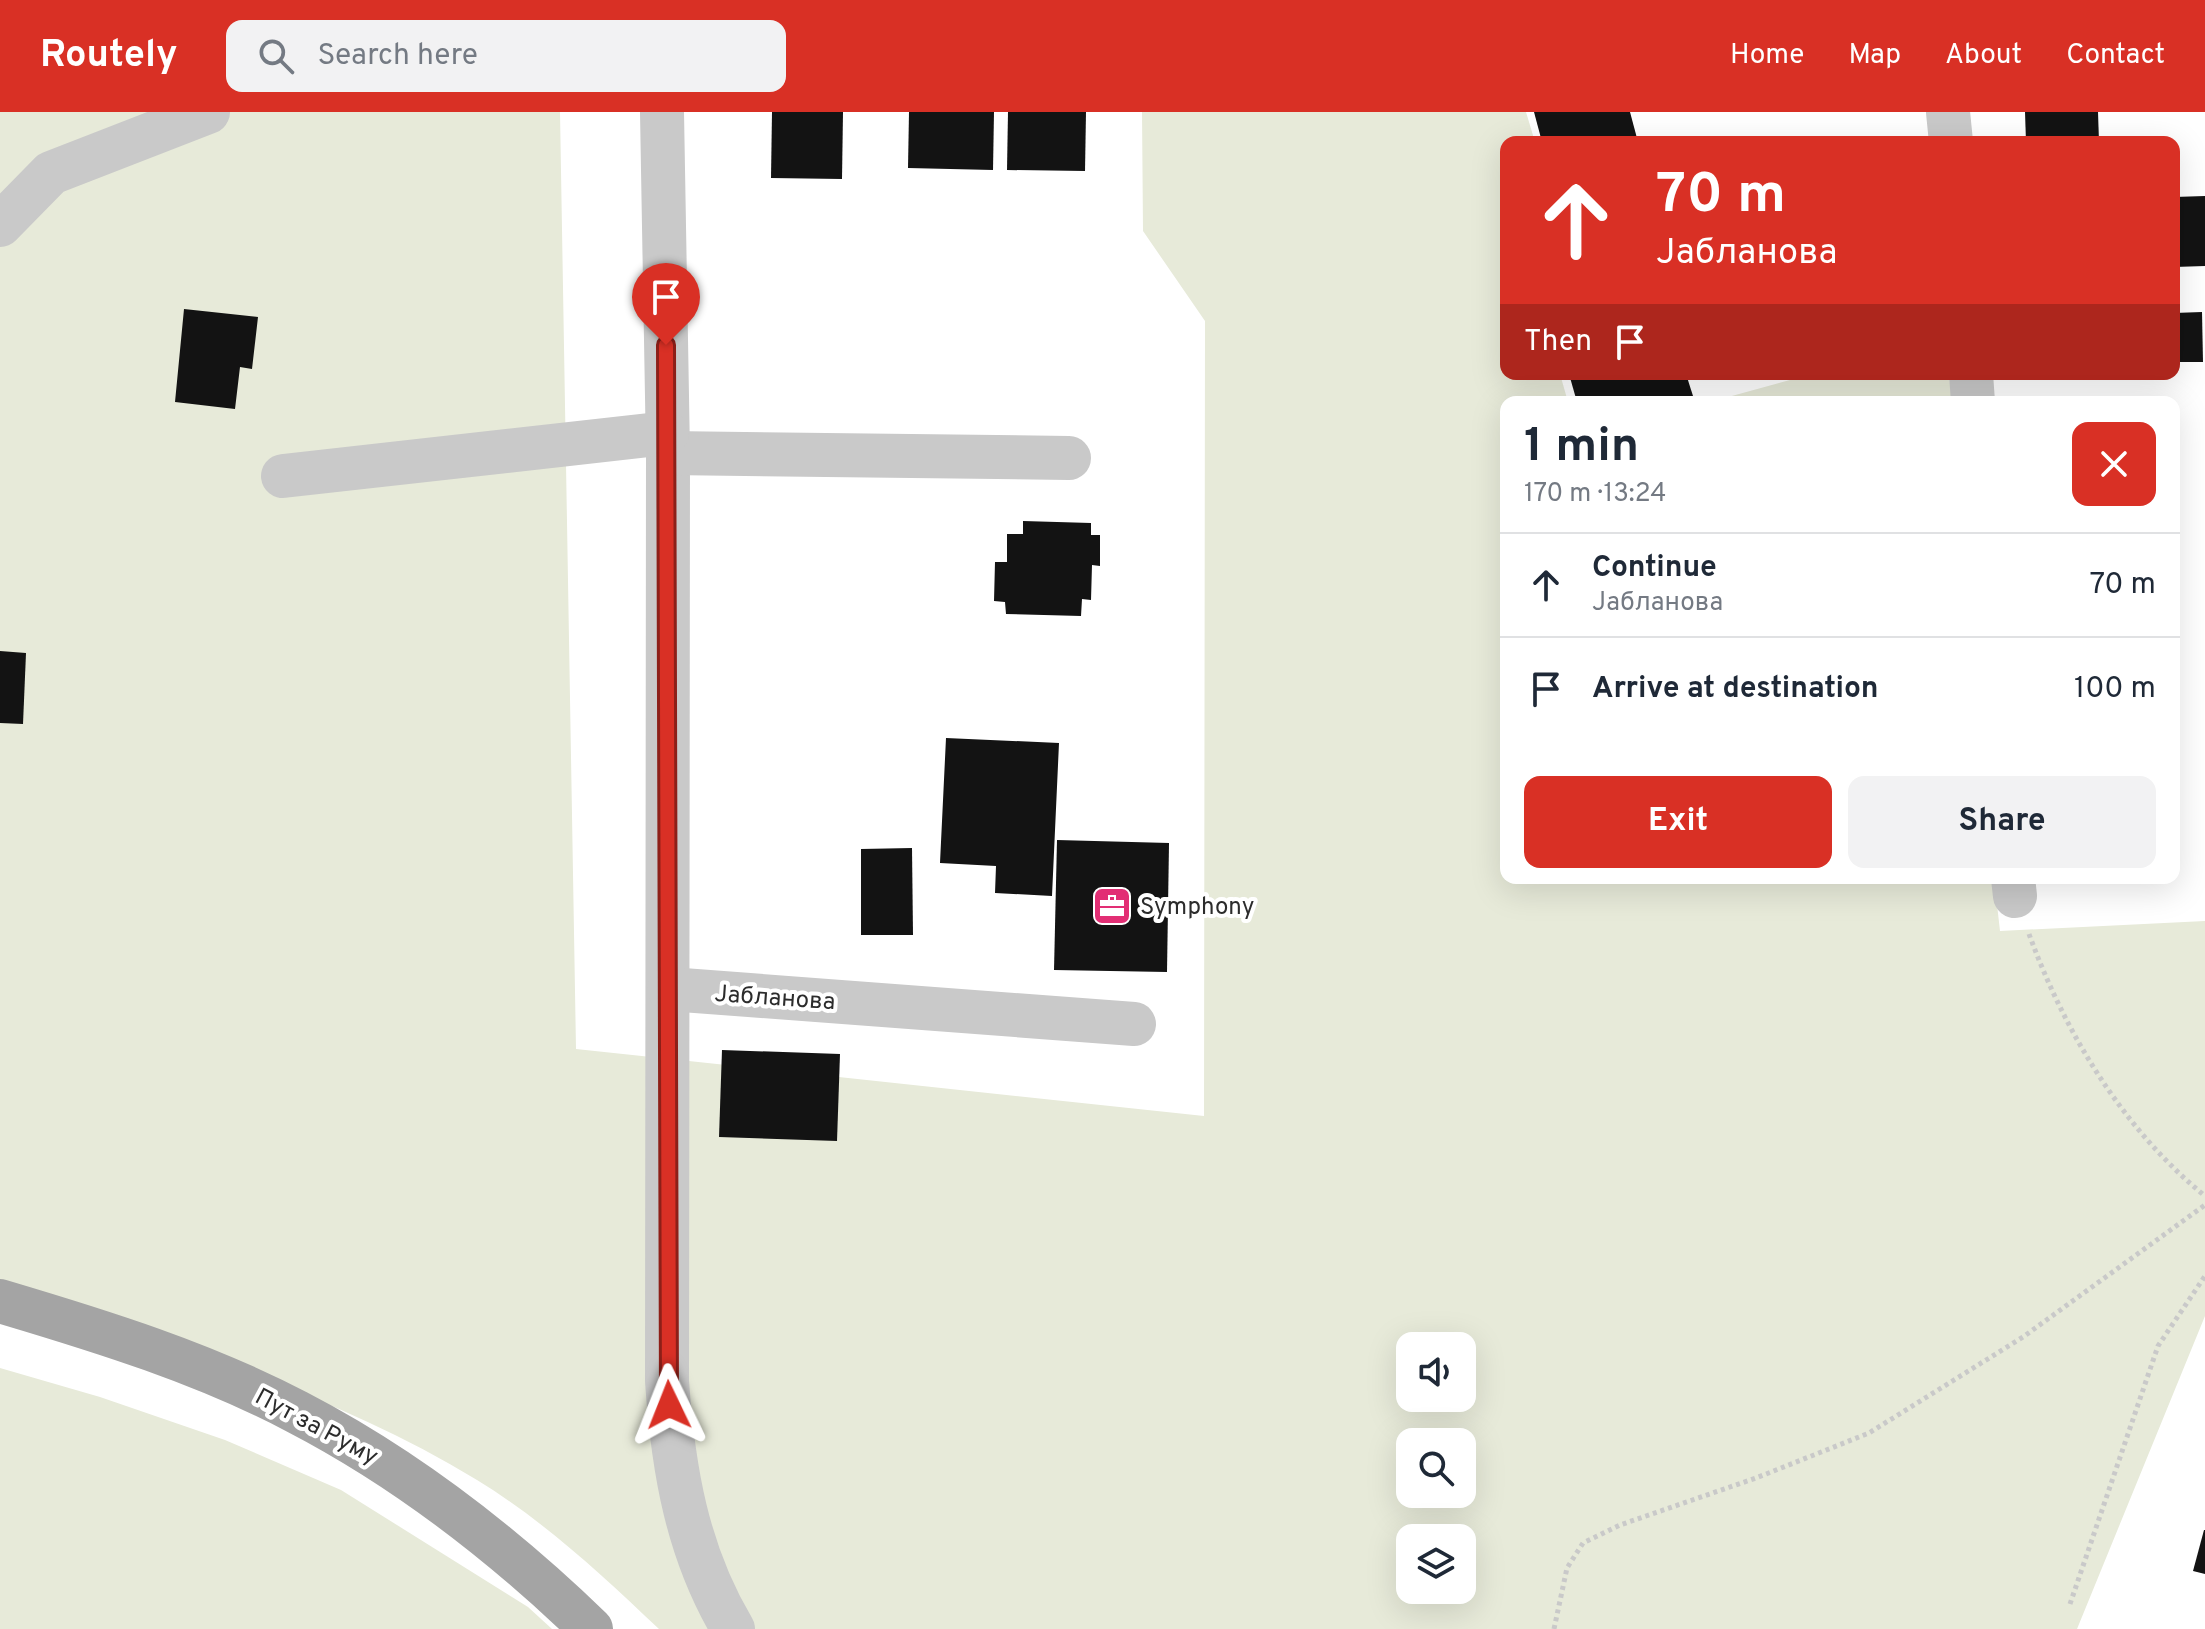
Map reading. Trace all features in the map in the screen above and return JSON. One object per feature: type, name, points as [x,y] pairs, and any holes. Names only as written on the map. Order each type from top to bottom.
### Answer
[{"type":"main road","name":"Пут за Руму","points":[[0,1301],[210,1372],[297,1412],[388,1464],[479,1531],[591,1629]]},
{"type":"street","points":[[0,225],[51,173],[208,112]]},
{"type":"street","points":[[662,112],[667,443],[667,1381],[679,1490],[699,1563],[733,1629]]},
{"type":"street","points":[[1948,112],[1950,136]]},
{"type":"street","points":[[283,476],[667,443],[1069,458]]},
{"type":"street","name":"Јабланова","points":[[669,989],[1134,1024]]},
{"type":"path","points":[[2014,887],[2043,973],[2070,1028],[2109,1091],[2149,1145],[2205,1196]]},
{"type":"path","points":[[1554,1629],[1567,1568],[1583,1543],[1620,1525],[1756,1478],[1869,1433],[2036,1328],[2205,1205]]},
{"type":"path","points":[[2070,1604],[2158,1346],[2205,1276]]},
{"type":"green space","points":[[0,112],[560,112],[576,1049],[1204,1116],[1205,321],[1143,231],[1142,112],[1526,112],[1533,136],[1500,136],[1500,380],[1562,380],[1566,396],[1500,396],[1500,884],[1995,884],[2000,931],[2205,921],[2205,1316],[2077,1629],[659,1629],[549,1531],[477,1480],[363,1420],[304,1394],[184,1350],[0,1290]]},
{"type":"green space","points":[[1790,380],[1950,380],[1951,396],[1732,396]]},
{"type":"green space","points":[[0,1368],[100,1397],[225,1440],[341,1490],[528,1607],[552,1629],[0,1629]]},
{"type":"building","points":[[772,112],[843,112],[842,179],[771,178]]},
{"type":"building","points":[[909,112],[994,112],[993,170],[908,168]]},
{"type":"building","points":[[1008,112],[1086,112],[1085,171],[1007,170]]},
{"type":"building","points":[[1534,112],[1630,112],[1636,136],[1540,136]]},
{"type":"building","points":[[2025,112],[2098,112],[2099,136],[2026,136]]},
{"type":"building","points":[[2205,196],[2205,266],[2180,267],[2180,197]]},
{"type":"building","points":[[184,309],[258,317],[252,369],[240,367],[235,409],[175,402]]},
{"type":"building","points":[[2202,312],[2203,362],[2180,362],[2180,313]]},
{"type":"building","points":[[1571,380],[1688,380],[1693,396],[1575,396]]},
{"type":"building","points":[[1023,521],[1091,523],[1091,535],[1100,535],[1100,566],[1092,565],[1091,600],[1082,599],[1081,616],[1006,614],[1005,602],[994,601],[995,562],[1007,562],[1007,534],[1023,534]]},
{"type":"building","points":[[0,651],[26,653],[23,724],[0,723]]},
{"type":"building","points":[[946,738],[1059,743],[1052,896],[995,893],[996,866],[940,863]]},
{"type":"building","name":"Symphony","points":[[1057,840],[1169,843],[1167,972],[1054,970]]},
{"type":"building","points":[[912,848],[913,935],[861,935],[861,849]]},
{"type":"building","points":[[722,1050],[840,1054],[837,1141],[719,1137]]},
{"type":"building","points":[[2205,1530],[2205,1574],[2193,1571]]},
{"type":"place","name":"Symphony","points":[[1112,906]]},
{"type":"route","points":[[666,345],[669,1405]]}]
